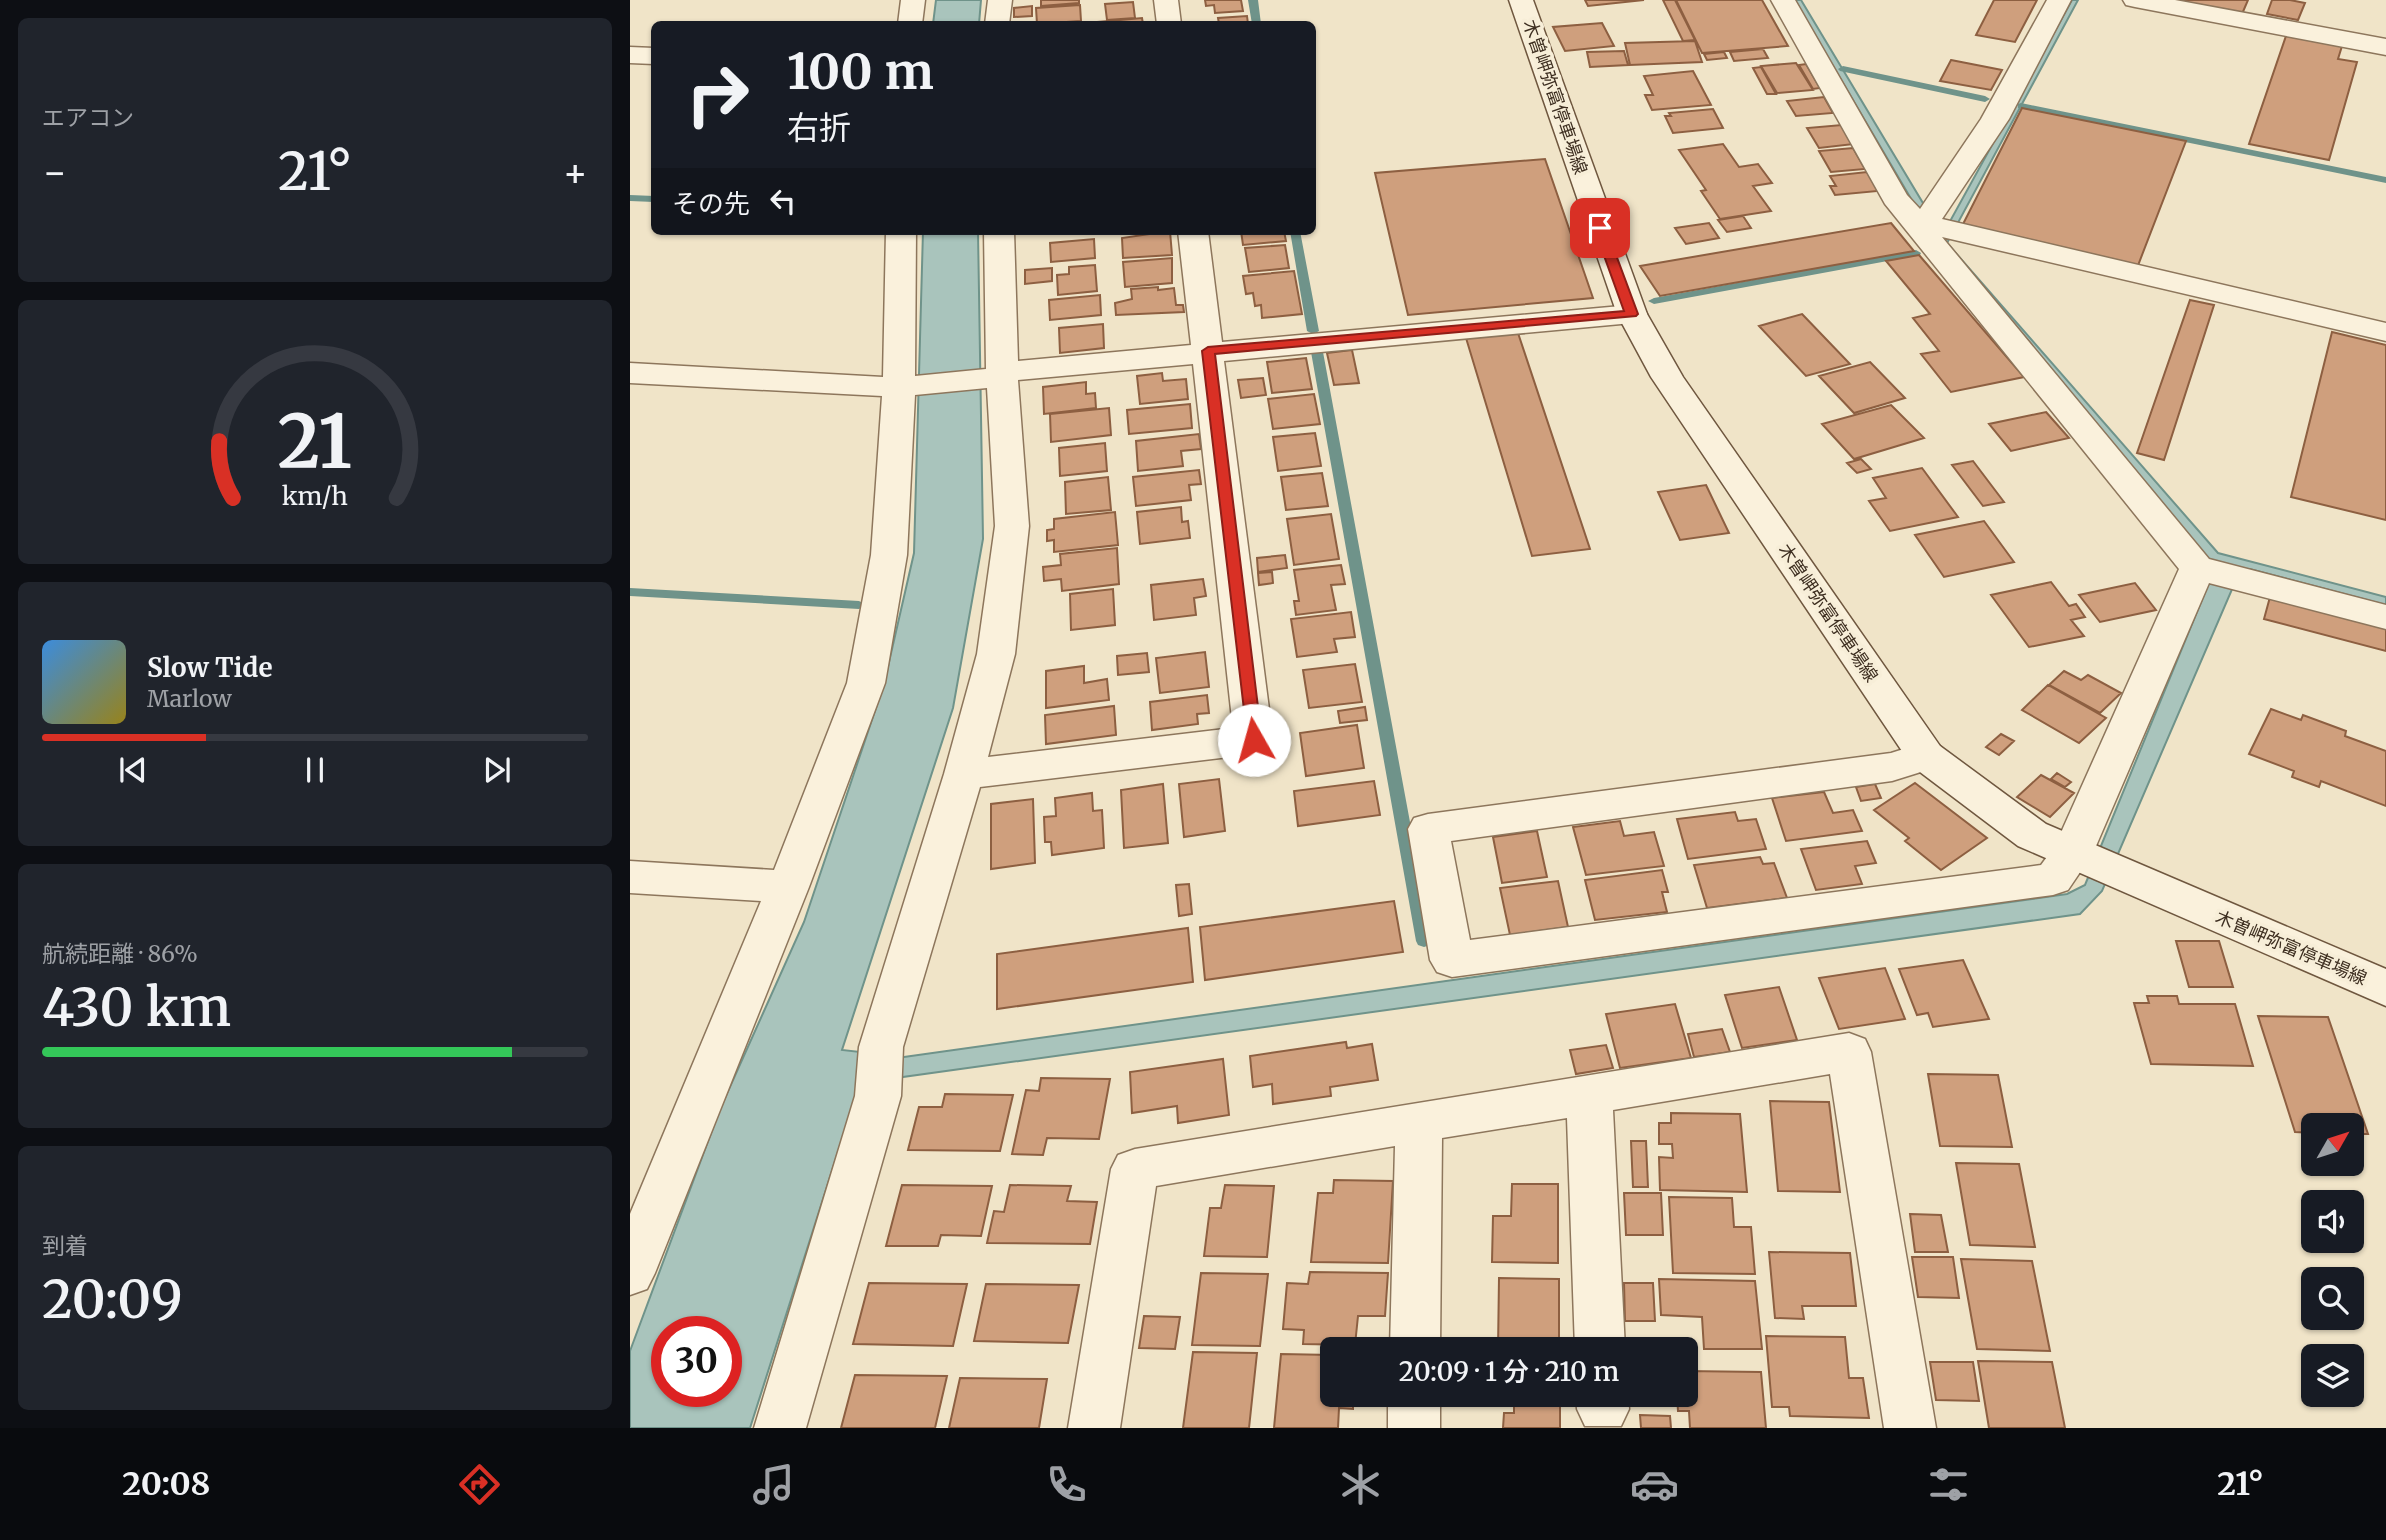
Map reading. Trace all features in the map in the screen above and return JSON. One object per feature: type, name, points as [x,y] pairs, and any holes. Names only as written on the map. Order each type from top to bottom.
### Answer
[{"type":"street","points":[[910,21],[913,0]]},
{"type":"street","points":[[997,21],[1000,0]]},
{"type":"street","points":[[1166,0],[1168,21]]},
{"type":"street","name":"木曽岬弥富停車場線","points":[[1521,0],[1632,314],[1667,377],[1926,756],[2032,835],[2386,988]]},
{"type":"street","points":[[1783,0],[1895,198],[1931,225],[2202,569],[2386,617]]},
{"type":"street","points":[[1931,225],[1995,119],[2059,0]]},
{"type":"street","points":[[2135,0],[2386,47]]},
{"type":"street","points":[[630,55],[651,56]]},
{"type":"street","points":[[1931,225],[2386,332]]},
{"type":"street","points":[[630,1273],[788,887],[866,683],[889,555],[904,387],[901,235]]},
{"type":"street","points":[[780,1428],[878,1096],[881,1047],[964,774],[996,654],[1012,526],[998,376],[999,235]]},
{"type":"street","points":[[964,774],[1254,740],[1194,235]]},
{"type":"street","points":[[630,373],[904,387],[1208,351],[1632,314]]},
{"type":"street","points":[[1926,756],[1892,767],[1428,829],[1452,960],[2053,879],[2093,862],[2202,569]]},
{"type":"street","points":[[630,877],[788,887]]},
{"type":"street","points":[[1094,1428],[1135,1169],[1849,1052],[1910,1428]]},
{"type":"street","points":[[1589,1096],[1599,1337]]},
{"type":"street","points":[[1415,1337],[1419,1124]]},
{"type":"street","points":[[1414,1407],[1414,1428]]},
{"type":"water","points":[[936,0],[981,0],[979,21],[933,21]]},
{"type":"water","points":[[1794,0],[1801,0],[1935,223],[1948,225],[2072,0],[2078,0],[1947,243],[2218,553],[2386,597],[2386,605],[2250,569],[2239,573],[2102,891],[2080,914],[860,1083],[750,1428],[630,1428],[630,1351],[720,1109],[804,922],[884,684],[914,553],[923,235],[978,235],[983,539],[953,708],[842,1050],[904,1057],[2067,894],[2085,885],[2215,568],[1920,214]]},
{"type":"building","points":[[1041,0],[1079,0],[1079,3],[1041,6]]},
{"type":"building","points":[[1205,0],[1241,0],[1243,11],[1215,13],[1214,5],[1206,6]]},
{"type":"building","points":[[1585,0],[1644,0],[1588,6]]},
{"type":"building","points":[[1663,0],[1675,0],[1695,40],[1683,41]]},
{"type":"building","points":[[1676,0],[1762,0],[1788,46],[1702,53]]},
{"type":"building","points":[[1994,0],[2037,0],[2015,42],[1976,35]]},
{"type":"building","points":[[2167,0],[2248,0],[2242,14]]},
{"type":"building","points":[[2272,0],[2305,3],[2298,20],[2267,14]]},
{"type":"building","points":[[1133,2],[1135,18],[1107,20],[1105,4]]},
{"type":"building","points":[[1080,5],[1081,21],[1037,21],[1036,8]]},
{"type":"building","points":[[1032,6],[1032,16],[1014,17],[1014,8]]},
{"type":"building","points":[[1247,16],[1248,21],[1218,21],[1218,18]]},
{"type":"building","points":[[1142,18],[1142,21],[1109,21]]},
{"type":"building","points":[[1602,23],[1614,46],[1565,51],[1553,27]]},
{"type":"building","points":[[2286,36],[2342,46],[2338,59],[2357,62],[2329,160],[2249,144]]},
{"type":"building","points":[[1695,41],[1702,62],[1630,65],[1625,43]]},
{"type":"building","points":[[1763,49],[1768,58],[1734,61],[1730,52]]},
{"type":"building","points":[[1624,51],[1628,65],[1590,67],[1587,52]]},
{"type":"building","points":[[1724,52],[1727,58],[1707,60],[1704,54]]},
{"type":"building","points":[[1951,60],[2002,70],[1991,90],[1940,81]]},
{"type":"building","points":[[1796,63],[1813,90],[1777,93],[1761,66]]},
{"type":"building","points":[[1806,64],[1820,88],[1813,89],[1799,65]]},
{"type":"building","points":[[1761,67],[1776,94],[1767,94],[1753,68]]},
{"type":"building","points":[[1693,71],[1711,105],[1652,110],[1645,95],[1653,95],[1644,76]]},
{"type":"building","points":[[1824,97],[1833,113],[1796,116],[1787,101]]},
{"type":"building","points":[[2022,108],[2186,141],[2137,268],[1960,230]]},
{"type":"building","points":[[1713,109],[1723,128],[1673,133],[1665,116],[1671,116],[1669,113]]},
{"type":"building","points":[[1842,125],[1854,144],[1819,148],[1807,128]]},
{"type":"building","points":[[1723,144],[1739,167],[1758,164],[1772,183],[1753,186],[1771,211],[1720,219],[1701,191],[1706,190],[1679,150]]},
{"type":"building","points":[[1853,148],[1865,169],[1831,172],[1819,151]]},
{"type":"building","points":[[1545,159],[1593,298],[1408,315],[1375,173]]},
{"type":"building","points":[[1867,172],[1878,191],[1835,195],[1830,186],[1836,186],[1830,176]]},
{"type":"building","points":[[1743,216],[1751,228],[1727,232],[1718,220]]},
{"type":"building","points":[[1709,223],[1719,238],[1686,244],[1675,228]]},
{"type":"building","points":[[1891,223],[1914,251],[1660,296],[1640,266]]},
{"type":"building","points":[[1170,235],[1172,255],[1123,258],[1122,238]]},
{"type":"building","points":[[1242,235],[1285,235],[1286,241],[1243,245]]},
{"type":"building","points":[[1094,239],[1095,258],[1051,262],[1050,243]]},
{"type":"building","points":[[1285,245],[1289,268],[1249,272],[1245,248]]},
{"type":"building","points":[[1919,255],[2024,377],[1951,392],[1921,354],[1939,351],[1913,318],[1930,314],[1886,261]]},
{"type":"building","points":[[1172,258],[1172,283],[1125,287],[1123,262]]},
{"type":"building","points":[[1095,265],[1097,291],[1058,295],[1057,275],[1069,274],[1069,267]]},
{"type":"building","points":[[1052,268],[1052,281],[1025,284],[1025,270]]},
{"type":"building","points":[[1294,271],[1302,314],[1262,318],[1261,305],[1255,306],[1253,293],[1246,294],[1243,276]]},
{"type":"building","points":[[1158,287],[1158,290],[1174,288],[1176,305],[1183,305],[1184,312],[1116,315],[1115,303],[1132,299],[1131,289]]},
{"type":"building","points":[[1100,295],[1101,315],[1050,320],[1049,300]]},
{"type":"building","points":[[2190,300],[2214,305],[2164,460],[2137,453]]},
{"type":"building","points":[[1802,314],[1850,364],[1806,376],[1759,326]]},
{"type":"building","points":[[1103,324],[1104,348],[1060,353],[1059,328]]},
{"type":"building","points":[[2332,332],[2386,345],[2386,520],[2291,497]]},
{"type":"building","points":[[1518,333],[1590,549],[1532,556],[1466,338]]},
{"type":"building","points":[[1352,350],[1359,383],[1334,385],[1327,353]]},
{"type":"building","points":[[1306,358],[1312,389],[1272,393],[1267,362]]},
{"type":"building","points":[[1870,362],[1905,398],[1854,413],[1819,376]]},
{"type":"building","points":[[1162,373],[1163,381],[1186,379],[1188,399],[1140,404],[1137,376]]},
{"type":"building","points":[[1263,378],[1266,395],[1241,398],[1238,380]]},
{"type":"building","points":[[1086,382],[1086,394],[1095,393],[1096,408],[1044,414],[1043,387]]},
{"type":"building","points":[[1314,394],[1320,424],[1273,429],[1268,399]]},
{"type":"building","points":[[1190,404],[1192,428],[1129,434],[1127,410]]},
{"type":"building","points":[[1891,405],[1924,438],[1854,459],[1822,424]]},
{"type":"building","points":[[1109,408],[1111,435],[1051,442],[1050,414]]},
{"type":"building","points":[[2046,412],[2069,438],[2011,451],[1989,424]]},
{"type":"building","points":[[1315,433],[1321,466],[1278,471],[1273,437]]},
{"type":"building","points":[[1199,434],[1201,449],[1181,451],[1183,466],[1138,471],[1136,441]]},
{"type":"building","points":[[1105,443],[1107,471],[1060,476],[1059,448]]},
{"type":"building","points":[[1861,459],[1871,469],[1857,473],[1847,463]]},
{"type":"building","points":[[1973,461],[2004,502],[1983,506],[1952,465]]},
{"type":"building","points":[[1922,468],[1958,517],[1890,531],[1869,501],[1886,498],[1873,478]]},
{"type":"building","points":[[1199,470],[1201,484],[1189,485],[1191,500],[1136,506],[1133,477]]},
{"type":"building","points":[[1322,473],[1328,506],[1286,510],[1281,477]]},
{"type":"building","points":[[1108,477],[1111,510],[1066,514],[1065,482]]},
{"type":"building","points":[[1706,485],[1729,533],[1680,540],[1658,492]]},
{"type":"building","points":[[1181,507],[1182,522],[1188,521],[1190,538],[1140,544],[1137,512]]},
{"type":"building","points":[[1115,512],[1118,545],[1054,552],[1054,540],[1047,541],[1047,530],[1054,529],[1054,519]]},
{"type":"building","points":[[1331,514],[1339,559],[1294,565],[1287,519]]},
{"type":"building","points":[[1984,521],[2014,562],[1944,577],[1915,535]]},
{"type":"building","points":[[1117,548],[1119,584],[1062,591],[1061,579],[1044,581],[1043,567],[1061,565],[1060,554]]},
{"type":"building","points":[[1285,555],[1287,568],[1258,572],[1257,558]]},
{"type":"building","points":[[1341,565],[1345,584],[1331,585],[1336,610],[1296,615],[1294,601],[1299,601],[1294,570]]},
{"type":"building","points":[[1272,572],[1273,583],[1259,585],[1258,573]]},
{"type":"building","points":[[1203,579],[1206,596],[1194,598],[1196,615],[1154,620],[1151,585]]},
{"type":"building","points":[[2051,582],[2069,606],[2076,604],[2085,617],[2071,620],[2084,636],[2029,647],[1991,595]]},
{"type":"building","points":[[2135,583],[2156,610],[2100,622],[2079,595]]},
{"type":"building","points":[[1113,589],[1115,625],[1071,630],[1070,594]]},
{"type":"building","points":[[2270,597],[2386,628],[2386,651],[2264,619]]},
{"type":"building","points":[[1351,612],[1355,637],[1334,639],[1337,652],[1297,657],[1291,619]]},
{"type":"building","points":[[1205,652],[1209,687],[1160,693],[1156,658]]},
{"type":"building","points":[[1147,653],[1149,672],[1118,675],[1117,656]]},
{"type":"building","points":[[1355,664],[1362,702],[1309,708],[1303,670]]},
{"type":"building","points":[[1084,666],[1084,683],[1107,679],[1109,700],[1046,708],[1046,671]]},
{"type":"building","points":[[2064,671],[2081,680],[2088,675],[2121,693],[2100,713],[2049,685]]},
{"type":"building","points":[[2048,685],[2106,718],[2079,743],[2022,710]]},
{"type":"building","points":[[1207,695],[1209,713],[1197,714],[1198,724],[1152,730],[1150,702]]},
{"type":"building","points":[[1114,706],[1116,735],[1046,744],[1045,715]]},
{"type":"building","points":[[1365,707],[1367,720],[1340,723],[1338,711]]},
{"type":"building","points":[[2271,709],[2301,720],[2303,715],[2346,731],[2345,736],[2386,751],[2386,806],[2321,781],[2319,787],[2292,777],[2294,771],[2249,754]]},
{"type":"building","points":[[1357,725],[1364,768],[1306,776],[1300,733]]},
{"type":"building","points":[[2001,734],[2014,741],[1999,755],[1986,747]]},
{"type":"building","points":[[2057,773],[2071,782],[2065,787],[2051,779]]},
{"type":"building","points":[[2041,775],[2074,793],[2050,817],[2017,797]]},
{"type":"building","points":[[1219,779],[1225,831],[1184,837],[1179,784]]},
{"type":"building","points":[[1374,781],[1380,815],[1298,826],[1294,791]]},
{"type":"building","points":[[1915,783],[1987,838],[1941,870],[1905,841],[1909,838],[1874,810]]},
{"type":"building","points":[[1163,784],[1168,843],[1124,848],[1121,790]]},
{"type":"building","points":[[1875,784],[1881,798],[1861,801],[1856,787]]},
{"type":"building","points":[[1824,792],[1833,813],[1853,810],[1862,831],[1786,841],[1772,798]]},
{"type":"building","points":[[1092,793],[1093,811],[1102,810],[1104,848],[1052,855],[1051,842],[1045,842],[1044,817],[1056,816],[1055,798]]},
{"type":"building","points":[[1033,799],[1035,863],[991,869],[991,804]]},
{"type":"building","points":[[1735,812],[1738,821],[1756,819],[1766,849],[1688,859],[1677,819]]},
{"type":"building","points":[[1620,821],[1624,836],[1654,832],[1664,866],[1586,875],[1573,827]]},
{"type":"building","points":[[1537,831],[1547,877],[1502,883],[1493,837]]},
{"type":"building","points":[[1867,841],[1876,863],[1855,866],[1862,884],[1816,890],[1801,849]]},
{"type":"building","points":[[1760,857],[1763,864],[1774,863],[1787,898],[1707,908],[1694,865]]},
{"type":"building","points":[[1662,870],[1668,892],[1662,892],[1667,912],[1595,920],[1585,880]]},
{"type":"building","points":[[1558,881],[1568,927],[1510,935],[1500,888]]},
{"type":"building","points":[[1189,884],[1192,914],[1179,916],[1176,885]]},
{"type":"building","points":[[1394,901],[1403,952],[1205,980],[1200,927]]},
{"type":"building","points":[[1188,928],[1193,982],[997,1009],[997,954]]},
{"type":"building","points":[[2176,941],[2219,941],[2233,987],[2189,987]]},
{"type":"building","points":[[1963,960],[1989,1019],[1933,1027],[1928,1013],[1917,1015],[1899,969]]},
{"type":"building","points":[[1885,968],[1905,1019],[1839,1029],[1819,978]]},
{"type":"building","points":[[1779,987],[1797,1040],[1742,1048],[1725,995]]},
{"type":"building","points":[[2147,996],[2177,996],[2179,1004],[2235,1004],[2253,1066],[2151,1064],[2134,1003],[2149,1003]]},
{"type":"building","points":[[1675,1004],[1691,1058],[1620,1068],[1606,1014]]},
{"type":"building","points":[[2258,1016],[2328,1017],[2361,1113],[2301,1113],[2301,1132],[2295,1132]]},
{"type":"building","points":[[1722,1029],[1730,1052],[1694,1057],[1688,1034]]},
{"type":"building","points":[[1346,1042],[1347,1048],[1372,1044],[1378,1080],[1330,1087],[1331,1096],[1273,1104],[1272,1084],[1253,1087],[1250,1056]]},
{"type":"building","points":[[1606,1045],[1613,1068],[1576,1074],[1570,1050]]},
{"type":"building","points":[[1223,1059],[1229,1115],[1178,1123],[1177,1106],[1132,1113],[1130,1072]]},
{"type":"building","points":[[1928,1074],[1998,1075],[2012,1147],[1940,1146]]},
{"type":"building","points":[[1041,1078],[1110,1079],[1099,1139],[1047,1138],[1043,1155],[1012,1154],[1026,1090],[1039,1091]]},
{"type":"building","points":[[945,1094],[1013,1095],[1000,1151],[908,1150],[919,1107],[942,1107]]},
{"type":"building","points":[[1770,1101],[1829,1102],[1840,1192],[1778,1191]]},
{"type":"building","points":[[1671,1113],[1740,1114],[1747,1192],[1660,1190],[1659,1157],[1673,1158],[1672,1144],[1659,1144],[1659,1123],[1671,1123]]},
{"type":"building","points":[[1631,1141],[1646,1141],[1648,1187],[1633,1187]]},
{"type":"building","points":[[1956,1163],[2019,1164],[2035,1247],[1970,1245]]},
{"type":"building","points":[[1334,1180],[1393,1181],[1388,1263],[1311,1262],[1318,1193],[1333,1193]]},
{"type":"building","points":[[1512,1184],[1558,1184],[1558,1263],[1492,1262],[1493,1216],[1511,1216]]},
{"type":"building","points":[[902,1185],[992,1186],[981,1236],[941,1235],[938,1246],[886,1246]]},
{"type":"building","points":[[1010,1185],[1071,1186],[1067,1201],[1097,1202],[1090,1244],[987,1243],[994,1211],[1004,1212]]},
{"type":"building","points":[[1225,1185],[1274,1186],[1267,1257],[1204,1256],[1210,1208],[1221,1208]]},
{"type":"building","points":[[1624,1193],[1661,1193],[1663,1235],[1626,1235]]},
{"type":"building","points":[[1669,1197],[1732,1198],[1734,1227],[1751,1227],[1755,1274],[1673,1273]]},
{"type":"building","points":[[1910,1214],[1941,1215],[1948,1252],[1915,1252]]},
{"type":"building","points":[[1769,1252],[1850,1253],[1856,1306],[1802,1306],[1804,1319],[1775,1318]]},
{"type":"building","points":[[1912,1257],[1953,1257],[1959,1298],[1918,1297]]},
{"type":"building","points":[[1961,1259],[2032,1261],[2050,1351],[1977,1349]]},
{"type":"building","points":[[1310,1272],[1388,1273],[1385,1316],[1358,1316],[1356,1337],[1320,1337],[1320,1344],[1303,1344],[1304,1330],[1283,1329],[1287,1283],[1308,1284]]},
{"type":"building","points":[[1201,1273],[1268,1274],[1260,1346],[1192,1345]]},
{"type":"building","points":[[1499,1278],[1559,1279],[1559,1337],[1498,1337]]},
{"type":"building","points":[[1659,1279],[1755,1281],[1762,1349],[1704,1349],[1702,1317],[1661,1315]]},
{"type":"building","points":[[869,1283],[967,1284],[953,1346],[853,1344]]},
{"type":"building","points":[[1624,1283],[1653,1283],[1655,1321],[1625,1321]]},
{"type":"building","points":[[986,1284],[1079,1285],[1068,1343],[974,1341]]},
{"type":"building","points":[[1144,1316],[1180,1317],[1175,1349],[1139,1348]]},
{"type":"building","points":[[1766,1336],[1845,1337],[1849,1378],[1863,1378],[1869,1418],[1790,1416],[1789,1407],[1772,1407]]},
{"type":"building","points":[[1193,1352],[1257,1353],[1249,1428],[1183,1428]]},
{"type":"building","points":[[1281,1354],[1320,1355],[1320,1407],[1353,1407],[1353,1409],[1339,1408],[1338,1428],[1274,1428]]},
{"type":"building","points":[[1978,1361],[2052,1362],[2065,1428],[1989,1428]]},
{"type":"building","points":[[1930,1362],[1973,1362],[1979,1401],[1936,1400]]},
{"type":"building","points":[[1698,1371],[1761,1372],[1766,1428],[1690,1428],[1689,1411],[1678,1411],[1678,1407],[1698,1407]]},
{"type":"building","points":[[855,1375],[947,1376],[935,1428],[841,1428]]},
{"type":"building","points":[[960,1378],[1047,1379],[1039,1428],[949,1428]]},
{"type":"building","points":[[1514,1407],[1560,1407],[1560,1428],[1503,1428],[1504,1413],[1514,1413]]},
{"type":"building","points":[[1640,1415],[1670,1416],[1671,1428],[1641,1428]]},
{"type":"waterway","points":[[1253,0],[1256,21]]},
{"type":"waterway","points":[[1843,69],[1985,99]]},
{"type":"waterway","points":[[2021,106],[2386,180]]},
{"type":"waterway","points":[[630,198],[651,199]]},
{"type":"waterway","points":[[1296,235],[1313,331]]},
{"type":"waterway","points":[[1654,301],[1916,253]]},
{"type":"waterway","points":[[1317,352],[1424,941]]},
{"type":"waterway","points":[[630,592],[859,605]]},
{"type":"route","points":[[1254,740],[1208,351],[1632,314],[1600,228]]}]
